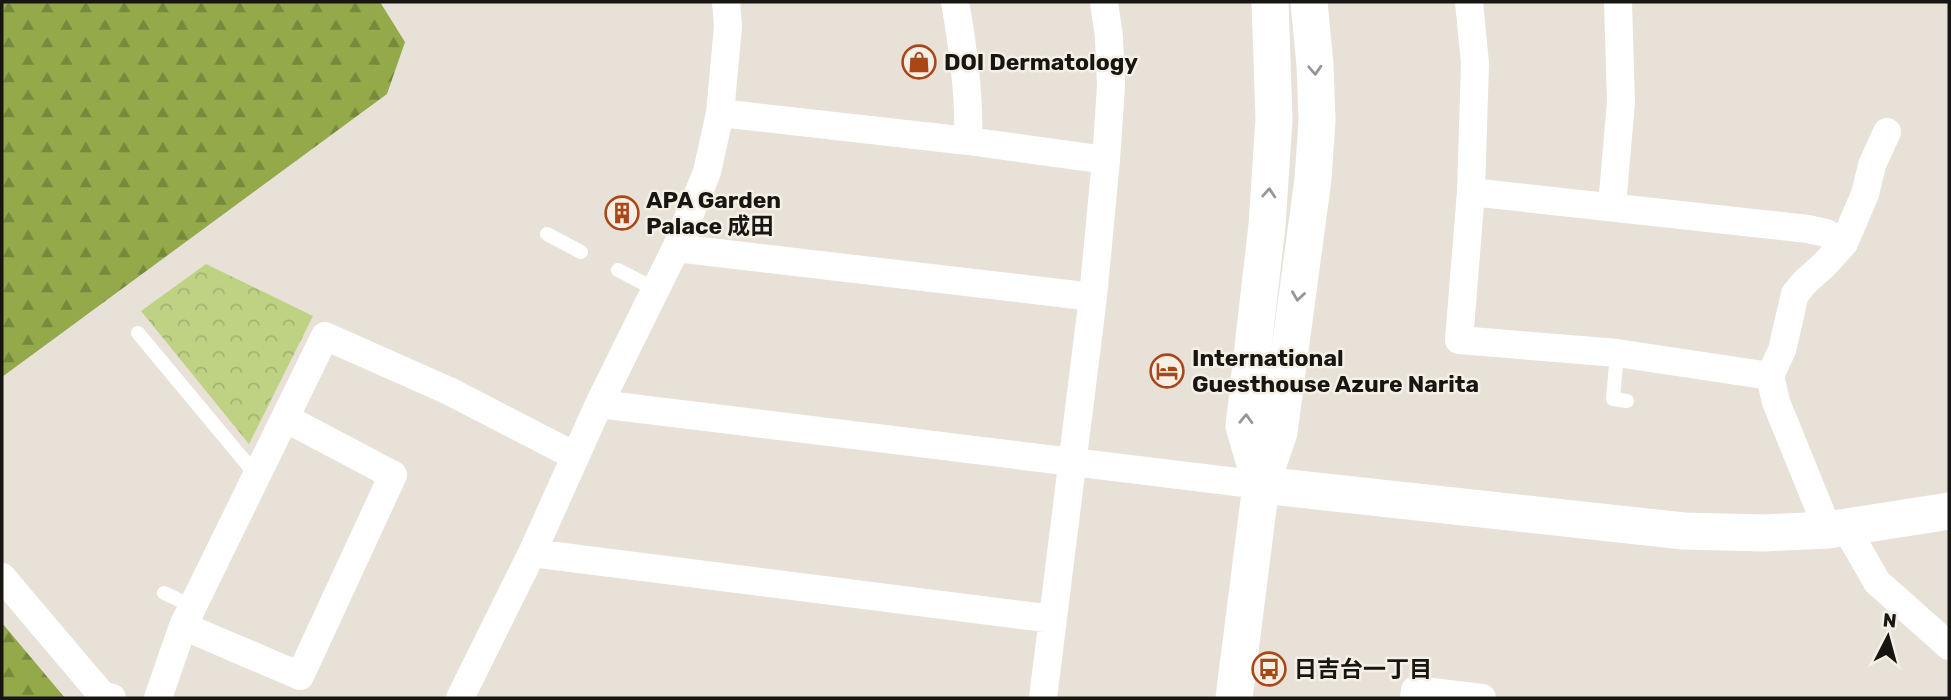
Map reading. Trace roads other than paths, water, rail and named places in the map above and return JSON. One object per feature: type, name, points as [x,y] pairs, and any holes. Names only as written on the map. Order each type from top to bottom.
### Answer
[{"type":"street","points":[[460,698],[532,553],[599,404],[676,248],[707,172],[720,113],[728,27],[726,2]]},
{"type":"street","points":[[955,2],[969,119],[968,141]]},
{"type":"street","points":[[1043,698],[1093,297],[1106,160],[1111,86],[1104,2]]},
{"type":"street","points":[[1261,485],[1244,426],[1267,225],[1274,119],[1270,2]]},
{"type":"street","points":[[1234,698],[1261,485],[1279,432],[1313,179],[1317,121],[1309,2]]},
{"type":"street","points":[[1469,2],[1475,63],[1471,191],[1460,340],[1617,353],[1770,376]]},
{"type":"street","points":[[1612,206],[1621,102],[1618,2]]},
{"type":"street","points":[[720,113],[968,141],[1106,160]]},
{"type":"street","points":[[1887,132],[1844,243],[1795,294],[1782,350],[1770,376],[1776,402],[1837,529],[1877,582],[1949,646]]},
{"type":"street","points":[[1471,191],[1808,229],[1826,233],[1844,243]]},
{"type":"street","points":[[676,248],[1093,297]]},
{"type":"street","points":[[158,698],[188,616],[325,336],[449,391],[575,456]]},
{"type":"street","points":[[599,404],[1073,463],[1684,531],[1764,533],[1837,529],[1949,511]]},
{"type":"street","points":[[188,616],[300,676],[393,475],[285,418]]},
{"type":"street","points":[[532,553],[1053,619]]},
{"type":"street","points":[[2,577],[102,695],[112,698]]},
{"type":"street","points":[[1414,698],[1415,690],[1482,698]]},
{"type":"lane","points":[[547,234],[581,252]]},
{"type":"lane","points":[[618,270],[655,289]]},
{"type":"lane","points":[[138,332],[257,476]]},
{"type":"lane","points":[[1617,353],[1613,399],[1627,401]]},
{"type":"lane","points":[[164,593],[188,616]]},
{"type":"place","name":"DOI Dermatology","points":[[919,62]]},
{"type":"place","name":"APA Garden Palace 成田","points":[[622,213]]},
{"type":"place","name":"International Guesthouse Azure Narita","points":[[1167,371]]},
{"type":"place","name":"日吉台一丁目","points":[[1269,669]]}]
